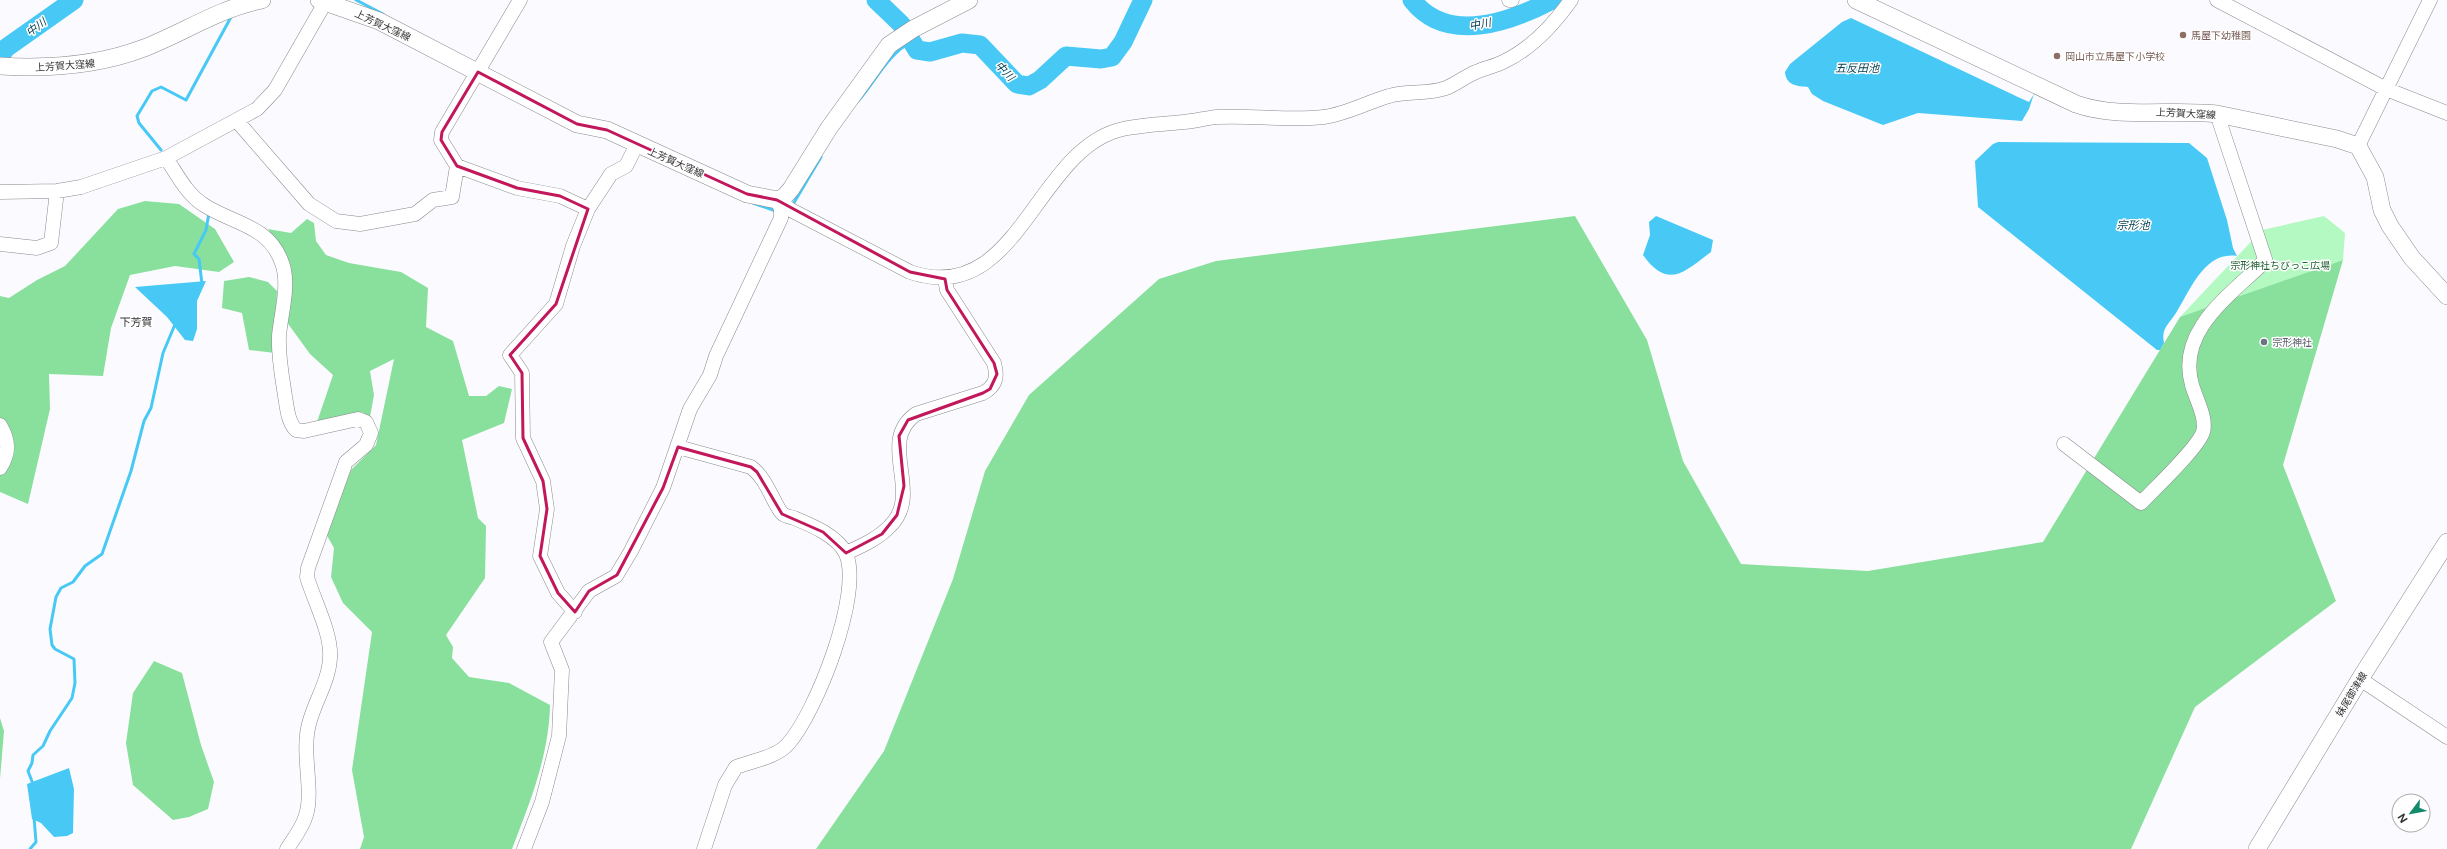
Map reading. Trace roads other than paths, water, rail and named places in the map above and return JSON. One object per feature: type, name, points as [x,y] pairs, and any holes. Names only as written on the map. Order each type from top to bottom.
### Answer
[{"type":"main road","name":"上芳賀大窪線","points":[[2,66],[49,68],[99,63],[144,48],[241,4],[262,0]]},
{"type":"main road","points":[[786,206],[784,197],[791,189],[829,128],[879,56],[906,33],[968,0]]},
{"type":"main road","name":"上芳賀大窪線","points":[[1859,0],[2076,104],[2094,111],[2197,112],[2217,114],[2337,139],[2358,146]]},
{"type":"main road","name":"上芳賀大窪線","points":[[323,1],[379,21],[577,124],[607,130],[747,194],[786,206]]},
{"type":"main road","points":[[2358,146],[2375,177],[2382,210],[2390,226],[2412,258],[2447,296]]},
{"type":"main road","name":"妹尾御津線","points":[[2257,849],[2360,679],[2447,542]]},
{"type":"street","points":[[520,0],[442,132],[441,140],[457,166],[517,188],[560,196],[588,209]]},
{"type":"street","points":[[524,849],[542,802],[559,736],[562,670],[551,642],[573,610],[589,591],[617,576],[663,488],[680,447],[690,409],[710,376],[716,356],[781,218],[782,209],[786,206],[910,272],[926,278],[945,279],[956,276],[988,260],[1021,228],[1074,158],[1085,148],[1118,130],[1142,125],[1217,117],[1324,117],[1392,95],[1422,93],[1446,88],[1475,72],[1505,61],[1530,45],[1556,21],[1571,0]]},
{"type":"street","points":[[2217,0],[2386,89],[2447,113]]},
{"type":"street","points":[[2358,146],[2430,0]]},
{"type":"street","points":[[0,192],[57,191],[81,188],[166,158],[258,109],[275,90],[323,1]]},
{"type":"street","points":[[2064,444],[2141,503],[2191,449],[2203,433],[2203,420],[2192,383],[2188,358],[2193,342],[2204,322],[2260,266],[2265,259],[2217,114]]},
{"type":"street","points":[[237,121],[310,204],[336,221],[360,224],[415,214],[433,200],[452,197],[457,166]]},
{"type":"street","points":[[573,610],[558,594],[540,556],[547,509],[543,481],[523,438],[522,373],[510,355],[556,304],[573,246],[588,209],[611,174],[626,166],[637,144]]},
{"type":"street","points":[[166,158],[196,199],[204,206],[250,226],[270,240],[278,252],[283,264],[285,277],[279,337],[280,362],[286,406],[292,426],[296,430],[304,430],[358,419],[366,422],[371,432],[366,445],[346,462],[308,568],[307,577],[329,641],[331,658],[329,669],[314,705],[305,746],[308,804],[306,815],[287,849]]},
{"type":"street","points":[[0,244],[37,248],[51,243],[57,191]]},
{"type":"street","points":[[846,553],[882,534],[891,525],[897,515],[902,504],[904,486],[900,462],[899,436],[908,420],[916,414],[983,393],[990,389],[996,382],[997,374],[994,364],[947,290],[945,279]]},
{"type":"street","points":[[0,425],[9,446],[0,468]]},
{"type":"street","points":[[680,447],[750,467],[757,472],[782,514],[823,532],[846,553],[849,564],[845,612],[822,685],[809,711],[788,745],[779,751],[736,767],[725,785],[704,849]]},
{"type":"street","points":[[2360,679],[2447,737]]},
{"type":"water","name":"五反田池","points":[[1851,18],[2029,102],[2034,94],[2029,109],[2022,121],[1918,113],[1883,125],[1823,101],[1812,94],[1808,87],[1797,86],[1790,83],[1785,72],[1790,64],[1842,22]]},
{"type":"water","name":"宗形池","points":[[1998,142],[2189,143],[2207,158],[2227,220],[2233,248],[2237,256],[2225,256],[2216,260],[2199,274],[2166,327],[2163,334],[2164,343],[2160,350],[2157,350],[1978,207],[1975,161],[1993,144]]},
{"type":"water","points":[[1656,216],[1713,240],[1711,252],[1684,271],[1668,275],[1660,272],[1652,266],[1643,255],[1650,235],[1649,222]]},
{"type":"water","points":[[206,281],[197,301],[197,329],[193,341],[185,340],[167,317],[135,287]]},
{"type":"water","points":[[69,768],[74,789],[73,833],[67,836],[54,837],[41,823],[32,819],[27,784]]},
{"type":"waterway","name":"中川","points":[[0,56],[6,48],[74,0]]},
{"type":"waterway","points":[[356,0],[383,14]]},
{"type":"waterway","name":"中川","points":[[876,0],[901,24],[917,50],[930,52],[962,43],[980,45],[1017,84],[1029,86],[1040,80],[1066,56],[1101,59],[1112,57],[1123,42],[1143,0]]},
{"type":"waterway","name":"中川","points":[[1412,0],[1426,14],[1443,22],[1461,26],[1498,22],[1517,16],[1552,0]]},
{"type":"waterway","points":[[161,150],[139,123],[137,116],[152,91],[161,87],[186,100],[231,17]]},
{"type":"waterway","points":[[858,101],[895,54],[911,42]]},
{"type":"waterway","points":[[792,206],[821,157]]},
{"type":"waterway","points":[[753,203],[776,211]]},
{"type":"waterway","points":[[202,284],[199,259],[194,254],[206,230],[209,213]]},
{"type":"waterway","points":[[33,784],[28,771],[32,763],[33,755],[43,746],[50,731],[72,698],[75,683],[74,659],[55,649],[52,645],[50,629],[56,597],[61,588],[73,582],[85,566],[102,554],[131,471],[144,421],[151,408],[163,353],[176,322]]},
{"type":"waterway","points":[[30,849],[36,842],[34,817]]},
{"type":"place","name":"馬屋下幼稚園","points":[[2183,35]]},
{"type":"place","name":"岡山市立馬屋下小学校","points":[[2057,56]]},
{"type":"place","name":"宗形神社","points":[[2264,342]]},
{"type":"district","name":"下芳賀","points":[[136,322]]},
{"type":"park label","name":"宗形神社ちびっこ広場","points":[[2280,265]]}]
